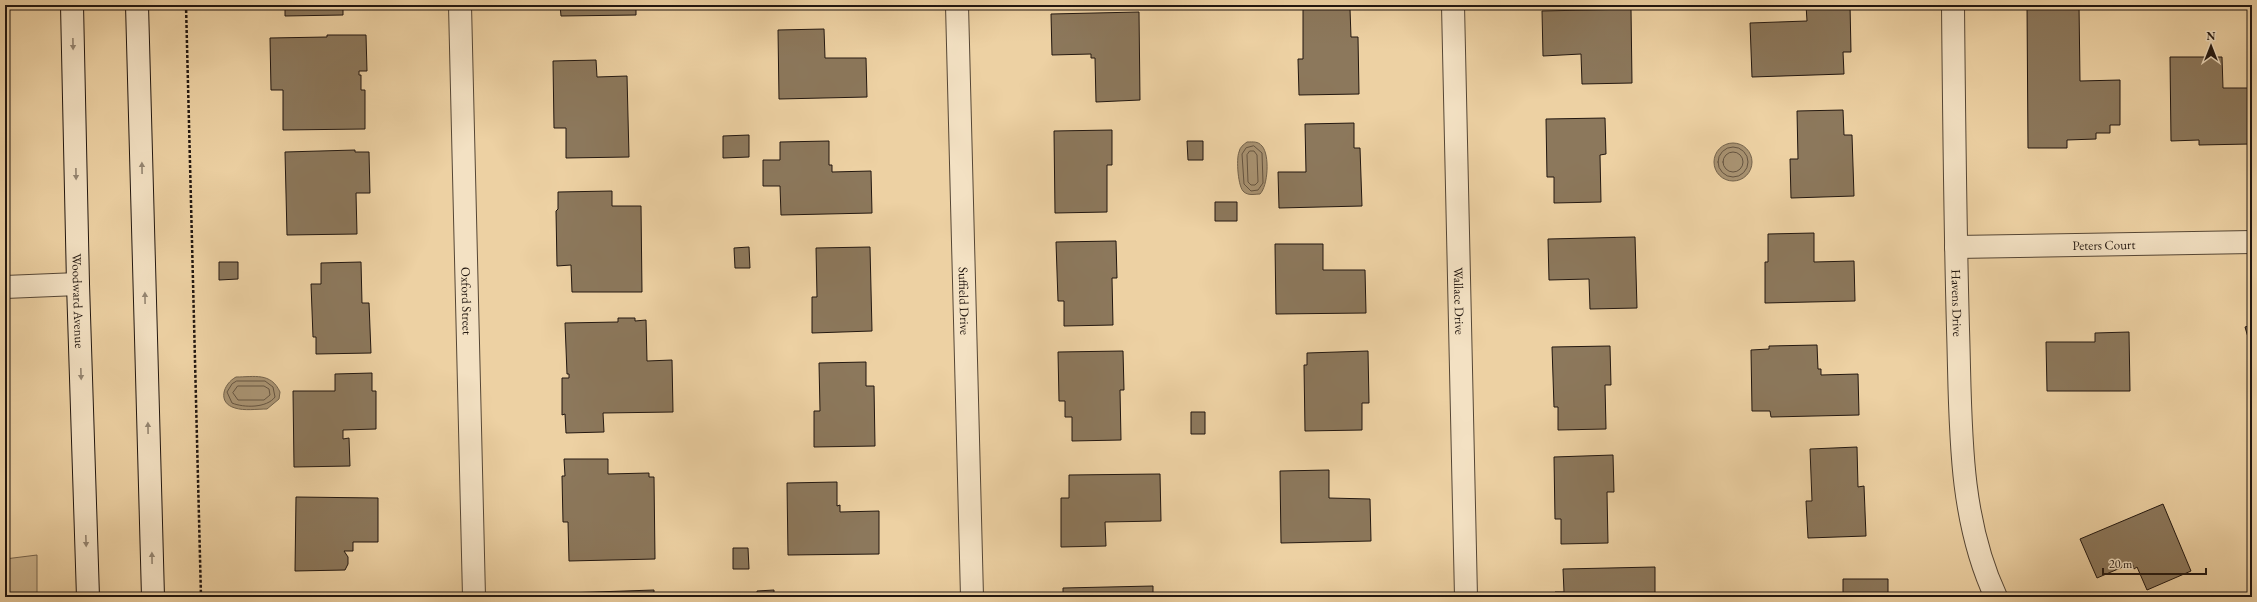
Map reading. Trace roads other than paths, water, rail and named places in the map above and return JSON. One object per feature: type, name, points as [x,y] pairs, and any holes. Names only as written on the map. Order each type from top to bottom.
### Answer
[{"type":"street","name":"Woodward Avenue","points":[[72,5],[78,284],[88,597]]},
{"type":"street","points":[[137,5],[153,597]]},
{"type":"street","name":"Oxford Street","points":[[460,5],[474,597]]},
{"type":"street","name":"Suffield Drive","points":[[957,5],[972,597]]},
{"type":"street","name":"Wallace Drive","points":[[1453,5],[1466,597]]},
{"type":"street","name":"Havens Drive","points":[[1953,5],[1956,247],[1963,460],[1968,502],[1978,547],[1996,597]]},
{"type":"street","name":"Peters Court","points":[[1956,247],[2252,242]]},
{"type":"street","points":[[5,287],[78,284]]},
{"type":"water","points":[[1247,142],[1259,143],[1265,150],[1267,170],[1265,184],[1260,194],[1246,193],[1240,185],[1238,156],[1239,150]]},
{"type":"water","points":[[1729,143],[1737,143],[1747,148],[1751,155],[1751,169],[1747,176],[1737,181],[1729,181],[1719,176],[1717,173],[1714,166],[1714,158],[1719,148],[1722,146]]},
{"type":"water","points":[[255,376],[267,378],[272,381],[280,392],[279,399],[267,409],[251,410],[229,406],[224,398],[224,393],[231,380],[236,377]]}]
